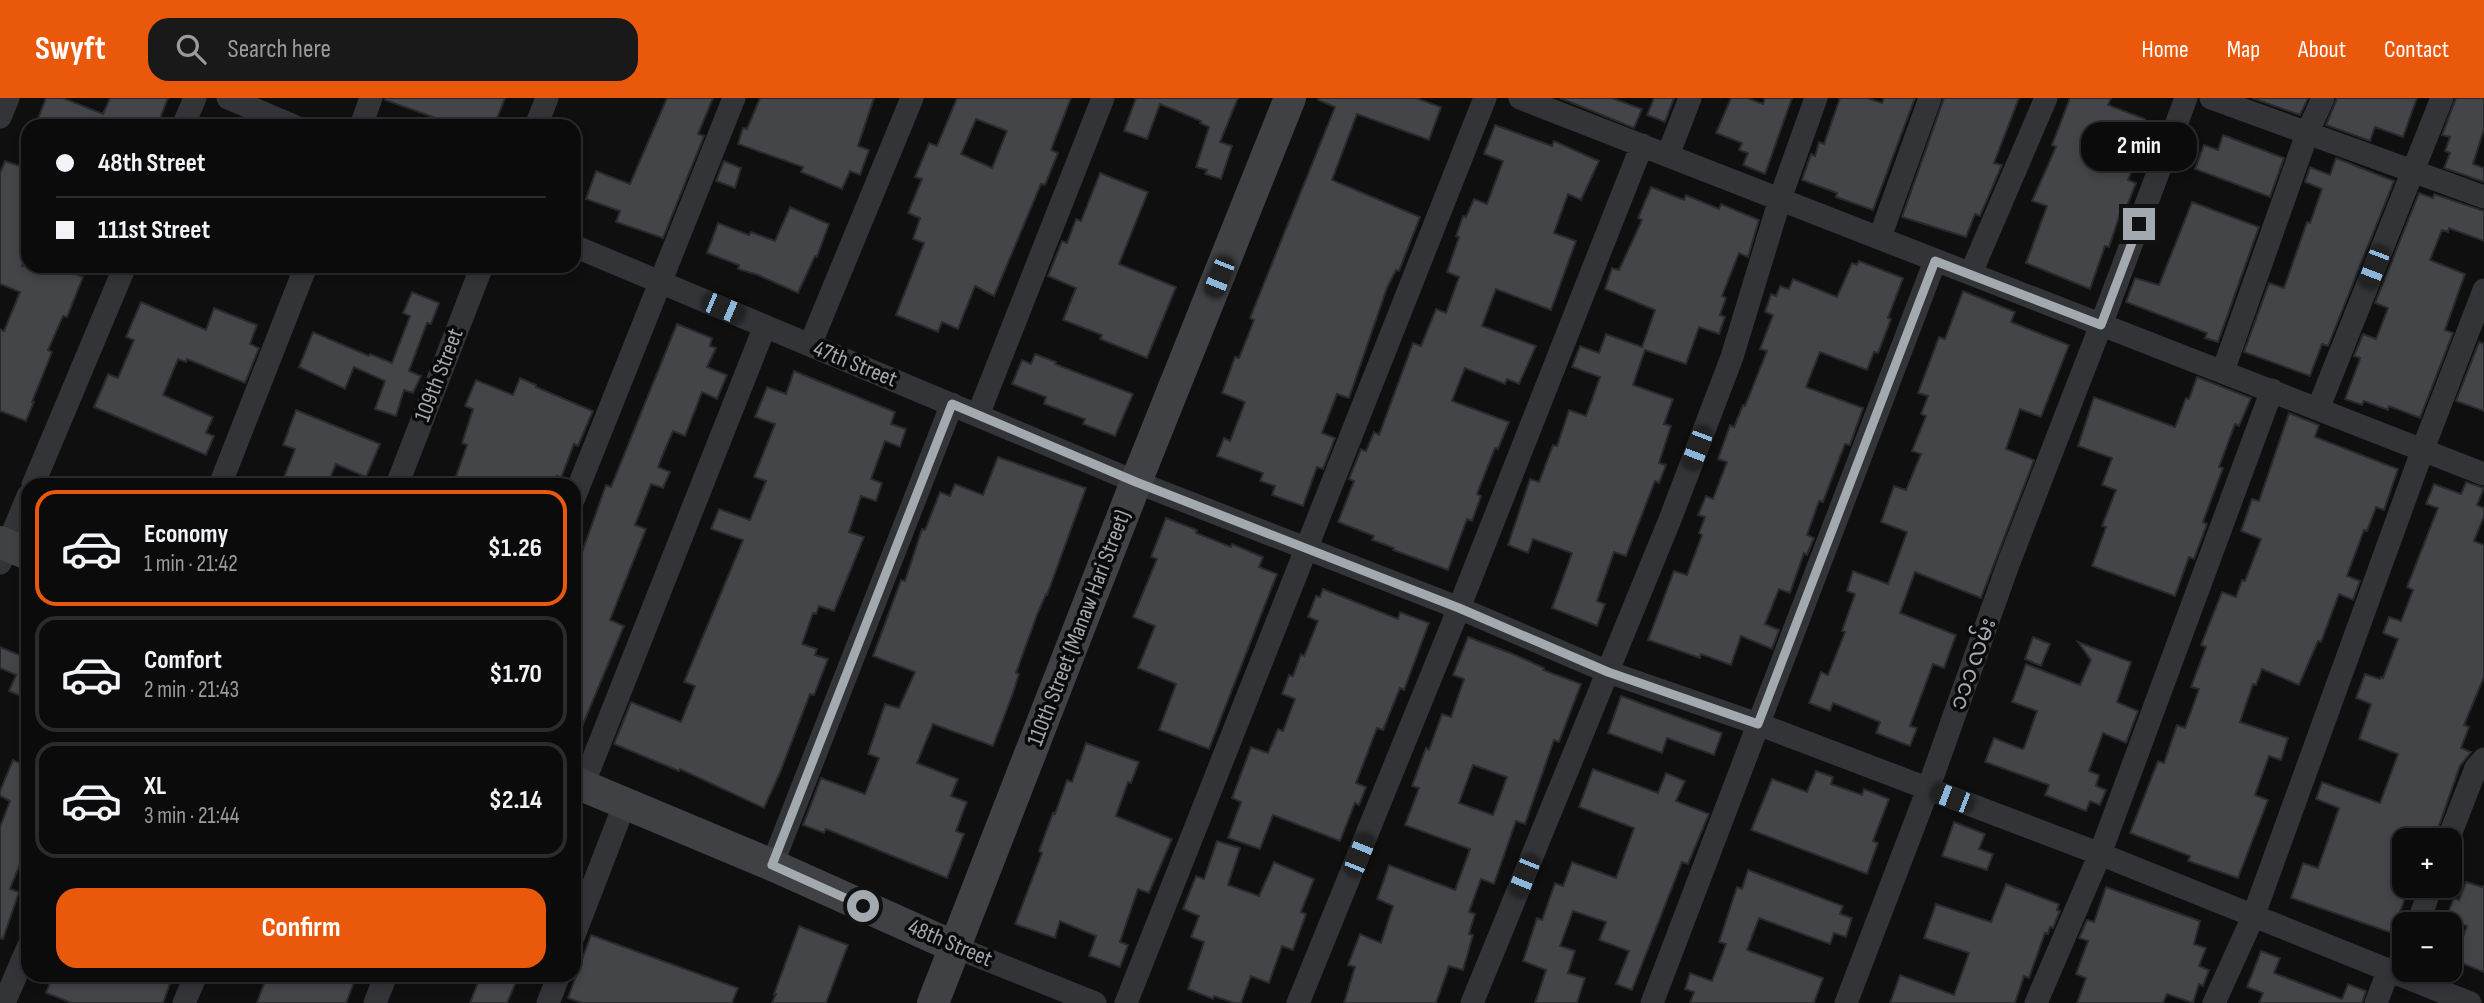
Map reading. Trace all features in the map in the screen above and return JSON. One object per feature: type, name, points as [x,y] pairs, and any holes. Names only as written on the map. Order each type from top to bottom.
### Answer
[{"type":"street","points":[[0,117],[8,98]]},
{"type":"street","points":[[186,119],[195,98]]},
{"type":"street","points":[[228,98],[278,119]]},
{"type":"street","points":[[363,119],[371,98]]},
{"type":"street","points":[[539,119],[547,98]]},
{"type":"street","points":[[581,480],[734,98]]},
{"type":"street","points":[[810,345],[912,98]]},
{"type":"street","points":[[978,415],[1103,98]]},
{"type":"street","name":"110th Street (Manaw Hari Street)","points":[[933,1003],[1136,482],[1290,98]]},
{"type":"street","points":[[1126,1003],[1485,98]]},
{"type":"street","points":[[1520,98],[1555,104],[1642,145],[2484,474]]},
{"type":"street","points":[[1668,155],[1690,98]]},
{"type":"street","points":[[1472,1003],[1608,672],[1732,357],[1780,199],[1816,98]]},
{"type":"street","points":[[1880,237],[1930,98]]},
{"type":"street","points":[[1971,274],[2046,98]]},
{"type":"street","name":"၁၁၁ လမ်း","points":[[1846,1003],[1928,789],[2009,562],[2186,98]]},
{"type":"street","points":[[2211,98],[2484,197]]},
{"type":"street","points":[[2223,371],[2307,134],[2323,98]]},
{"type":"street","points":[[2318,408],[2410,172],[2442,98]]},
{"type":"street","points":[[1298,1003],[1459,608],[1642,145]]},
{"type":"street","name":"47th Street","points":[[581,249],[1136,482],[1459,608],[1608,672],[1758,724],[2392,969]]},
{"type":"street","points":[[1652,1003],[1935,261]]},
{"type":"street","points":[[36,478],[122,273]]},
{"type":"street","points":[[223,478],[303,273]]},
{"type":"street","name":"109th Street","points":[[400,478],[479,273]]},
{"type":"street","points":[[2214,1003],[2253,917],[2423,449],[2484,290]]},
{"type":"street","points":[[581,776],[765,326]]},
{"type":"street","points":[[2036,1003],[2100,855],[2272,390]]},
{"type":"street","points":[[772,865],[952,404]]},
{"type":"street","points":[[9,551],[21,516]]},
{"type":"street","points":[[2453,828],[2476,768],[2484,759]]},
{"type":"street","name":"48th Street","points":[[581,784],[772,865],[955,947],[1095,1003]]},
{"type":"street","points":[[581,917],[625,803]]},
{"type":"street","points":[[4,1003],[21,963]]},
{"type":"street","points":[[184,1003],[193,982]]},
{"type":"street","points":[[375,1003],[383,982]]},
{"type":"street","points":[[548,1003],[556,982]]},
{"type":"street","points":[[2376,1003],[2392,982]]},
{"type":"street","name":"47th Street","points":[[2423,982],[2470,1003]]},
{"type":"building","points":[[46,98],[63,98],[103,114],[110,98],[168,98],[160,119],[38,119]]},
{"type":"building","points":[[505,98],[497,119],[436,119],[385,100]]},
{"type":"building","points":[[667,98],[713,98],[698,134],[704,136],[663,238],[616,222],[620,211],[586,199],[596,171],[630,184]]},
{"type":"building","points":[[760,98],[874,98],[858,146],[869,150],[860,175],[850,171],[842,189],[801,172],[803,167],[738,144],[743,128],[747,129]]},
{"type":"building","points":[[957,98],[1071,98],[1051,150],[1058,153],[1045,185],[1041,184],[994,296],[975,286],[958,329],[942,322],[938,332],[896,315],[924,243],[913,239],[920,218],[908,213],[922,179],[915,177],[929,143],[937,146]],"holes":[[[976,119],[1007,131],[992,168],[961,154]]]},
{"type":"building","points":[[1136,98],[1238,98],[1220,142],[1232,146],[1221,179],[1205,174],[1207,170],[1196,167],[1209,127],[1200,123],[1201,121],[1160,104],[1147,139],[1124,131]]},
{"type":"building","points":[[1416,98],[1441,107],[1429,140],[1357,114],[1332,180],[1420,217],[1399,271],[1396,270],[1387,288],[1349,398],[1337,394],[1322,433],[1335,438],[1323,469],[1317,467],[1303,506],[1272,495],[1275,486],[1260,481],[1263,473],[1217,456],[1224,438],[1230,441],[1245,402],[1222,393],[1235,357],[1239,358],[1254,320],[1250,318],[1335,107],[1318,100]]},
{"type":"building","points":[[1560,98],[1612,98],[1642,109],[1634,128]]},
{"type":"building","points":[[1654,98],[1674,98],[1665,122],[1647,115]]},
{"type":"building","points":[[1731,98],[1747,98],[1763,104],[1765,98],[1792,98],[1765,174],[1743,165],[1748,153],[1739,150],[1742,143],[1716,133]]},
{"type":"building","points":[[1840,98],[1867,98],[1882,103],[1884,98],[1915,98],[1873,210],[1836,197],[1837,193],[1802,180],[1811,154],[1815,156],[1819,142],[1824,144]]},
{"type":"building","points":[[1944,98],[2019,98],[1994,163],[2002,165],[1980,216],[1975,214],[1966,237],[1902,217]]},
{"type":"building","points":[[2070,98],[2111,98],[2108,105],[2145,119],[2139,134],[2143,136],[2137,149],[2140,150],[2128,180],[2136,183],[2127,206],[2123,205],[2109,247],[2105,246],[2090,289],[2026,263],[2047,206],[2032,201],[2056,147],[2052,145]]},
{"type":"building","points":[[2252,98],[2308,98],[2300,115]]},
{"type":"building","points":[[2337,98],[2417,98],[2403,137],[2375,127],[2370,141],[2326,125]]},
{"type":"building","points":[[2456,98],[2484,98],[2484,129],[2473,164],[2484,168],[2484,182],[2444,168],[2450,153],[2445,151],[2450,137],[2442,135]]},
{"type":"building","points":[[1495,125],[1552,146],[1554,141],[1599,161],[1581,200],[1568,194],[1554,233],[1576,241],[1551,310],[1496,289],[1482,326],[1536,346],[1519,384],[1507,379],[1505,384],[1465,368],[1452,401],[1509,422],[1498,449],[1495,448],[1477,494],[1481,496],[1472,521],[1467,519],[1448,570],[1393,550],[1394,548],[1372,540],[1374,536],[1338,522],[1354,481],[1349,479],[1361,449],[1366,451],[1374,432],[1379,435],[1413,343],[1421,346],[1436,309],[1446,313],[1459,277],[1447,272],[1463,216],[1466,217],[1474,199],[1487,204],[1503,161],[1484,154]]},
{"type":"building","points":[[2223,135],[2284,158],[2270,197],[2195,169],[2204,145],[2218,150]]},
{"type":"building","points":[[2336,158],[2394,181],[2328,346],[2322,344],[2310,376],[2244,352],[2269,283],[2284,288],[2307,222],[2310,223],[2322,189],[2305,182],[2310,167],[2330,175]]},
{"type":"building","points":[[5,161],[21,167],[21,273],[72,273],[83,277],[67,317],[63,316],[48,350],[52,352],[26,421],[0,411],[0,329],[4,331],[20,292],[0,284],[0,173]]},
{"type":"building","points":[[724,161],[741,168],[735,188],[716,181]]},
{"type":"building","points":[[1100,173],[1148,192],[1119,264],[1176,287],[1147,358],[1100,339],[1102,335],[1063,320],[1076,288],[1048,276],[1062,241],[1067,243],[1076,219],[1081,221]]},
{"type":"building","points":[[1651,187],[1684,200],[1686,195],[1719,209],[1721,204],[1759,220],[1748,257],[1739,253],[1722,296],[1726,298],[1720,315],[1725,317],[1719,334],[1699,327],[1686,364],[1645,350],[1633,385],[1673,399],[1664,424],[1671,426],[1659,463],[1666,465],[1659,483],[1655,481],[1626,556],[1614,552],[1597,601],[1605,604],[1597,626],[1552,608],[1572,553],[1533,539],[1528,553],[1508,545],[1530,479],[1539,482],[1553,445],[1557,446],[1569,410],[1586,416],[1600,377],[1572,367],[1580,346],[1599,353],[1606,334],[1642,347],[1655,310],[1605,289],[1612,268],[1619,270],[1642,220],[1638,218]]},
{"type":"building","points":[[2419,193],[2433,198],[2434,194],[2484,211],[2484,241],[2449,228],[2448,232],[2442,230],[2430,260],[2465,274],[2445,330],[2453,333],[2420,418],[2389,406],[2388,410],[2364,401],[2362,405],[2345,399],[2359,362],[2360,358],[2354,356],[2363,334],[2376,339],[2388,308],[2375,303]]},
{"type":"building","points":[[2192,202],[2259,227],[2218,342],[2205,338],[2207,333],[2126,302],[2135,278],[2159,285]]},
{"type":"building","points":[[790,207],[829,224],[817,257],[815,256],[798,293],[738,269],[739,265],[707,253],[718,223],[749,235],[751,232],[775,241]]},
{"type":"building","points":[[1859,261],[1903,278],[1878,353],[1874,352],[1867,370],[1820,352],[1806,387],[1863,408],[1850,445],[1845,444],[1823,502],[1819,501],[1807,535],[1814,538],[1807,555],[1804,553],[1790,593],[1779,589],[1765,624],[1779,630],[1772,649],[1741,636],[1731,665],[1701,654],[1700,658],[1648,640],[1674,571],[1687,575],[1702,535],[1699,533],[1705,517],[1698,515],[1706,496],[1713,499],[1727,462],[1718,459],[1730,425],[1734,427],[1743,405],[1745,406],[1767,351],[1760,349],[1773,315],[1765,312],[1771,294],[1776,296],[1780,286],[1789,289],[1793,279],[1837,297],[1852,263],[1857,265]]},
{"type":"building","points":[[1963,291],[2015,312],[2011,322],[2069,345],[2041,417],[2020,409],[2006,449],[2034,460],[1981,598],[1915,572],[1900,613],[1956,635],[1944,668],[1933,664],[1910,726],[1917,728],[1910,746],[1876,733],[1880,722],[1833,703],[1830,711],[1809,703],[1821,672],[1828,675],[1845,632],[1842,631],[1855,594],[1847,591],[1853,571],[1888,584],[1907,532],[1881,522],[1894,486],[1906,490],[1921,454],[1912,451],[1926,416],[1921,414],[1928,396],[1918,393],[1939,337],[1945,339]]},
{"type":"building","points":[[412,292],[439,303],[431,324],[427,323],[409,371],[421,376],[413,393],[404,390],[396,416],[375,409],[385,381],[354,367],[345,389],[299,367],[313,332],[392,363],[410,316],[403,313]]},
{"type":"building","points":[[141,302],[206,330],[214,308],[257,325],[250,344],[259,348],[245,383],[187,359],[186,362],[178,359],[163,395],[213,417],[206,433],[214,436],[206,455],[94,407],[108,374],[118,378],[134,340],[126,337]]},
{"type":"building","points":[[677,324],[712,338],[710,346],[716,348],[707,367],[727,375],[717,399],[702,392],[685,436],[673,431],[666,447],[658,467],[670,472],[663,488],[651,484],[635,525],[646,529],[610,620],[624,626],[581,729],[581,555],[606,485],[611,487]]},
{"type":"building","points":[[2479,342],[2484,344],[2484,411],[2456,401]]},
{"type":"building","points":[[1035,354],[1133,394],[1115,436],[1083,424],[1085,419],[1044,404],[1046,397],[1012,384],[1022,360],[1031,364]]},
{"type":"building","points":[[794,371],[895,412],[891,424],[906,429],[900,447],[885,441],[871,479],[882,483],[876,501],[861,496],[849,532],[864,537],[834,611],[819,606],[816,614],[813,613],[802,644],[817,649],[815,655],[828,659],[814,695],[810,694],[764,808],[680,769],[679,771],[614,744],[631,702],[681,722],[695,686],[684,682],[743,540],[711,529],[719,509],[750,520],[766,481],[754,477],[775,424],[755,417],[767,387],[786,394]]},
{"type":"building","points":[[2197,377],[2251,398],[2239,426],[2235,424],[2219,467],[2223,468],[2203,522],[2207,524],[2194,559],[2189,557],[2175,596],[2092,566],[2106,527],[2102,526],[2116,490],[2102,485],[2112,458],[2078,446],[2094,397],[2175,427]]},
{"type":"building","points":[[520,378],[593,411],[578,446],[574,444],[561,478],[455,478],[467,445],[462,443],[473,409],[465,406],[476,380],[513,395]]},
{"type":"building","points":[[296,410],[380,444],[366,477],[336,464],[330,478],[284,478],[295,449],[283,445]]},
{"type":"building","points":[[2289,413],[2319,425],[2315,437],[2398,469],[2384,510],[2376,507],[2367,531],[2364,530],[2347,576],[2360,581],[2353,600],[2339,594],[2321,642],[2318,641],[2299,685],[2262,669],[2256,685],[2253,684],[2240,722],[2288,738],[2281,760],[2269,756],[2255,795],[2268,800],[2238,878],[2188,861],[2190,856],[2130,833],[2158,761],[2164,763],[2177,725],[2185,728],[2199,689],[2191,687],[2206,647],[2201,645],[2222,592],[2236,597],[2261,539],[2241,531],[2252,499],[2259,501]]},
{"type":"building","points":[[998,457],[1086,488],[1016,673],[1019,674],[993,746],[933,724],[917,763],[958,779],[951,796],[967,802],[956,831],[964,834],[947,878],[826,829],[824,833],[803,825],[821,778],[865,794],[879,758],[868,754],[885,704],[899,708],[915,672],[873,656],[901,580],[905,581],[922,529],[925,530],[940,492],[950,496],[955,484],[983,495]]},
{"type":"building","points":[[2466,482],[2484,488],[2477,505],[2484,508],[2484,516],[2474,541],[2484,545],[2484,677],[2464,725],[2469,727],[2461,748],[2471,752],[2460,766],[2438,828],[2392,828],[2392,898],[2404,898],[2404,901],[2400,912],[2392,912],[2392,933],[2291,898],[2303,863],[2318,868],[2339,808],[2316,799],[2322,782],[2380,803],[2398,754],[2359,739],[2371,704],[2356,698],[2365,674],[2383,678],[2398,639],[2383,633],[2389,617],[2401,621],[2413,590],[2407,587],[2438,508],[2426,504],[2434,484],[2461,494]]},
{"type":"building","points":[[1166,518],[1197,530],[1196,533],[1263,557],[1259,567],[1277,574],[1209,749],[1159,730],[1176,684],[1138,668],[1155,626],[1133,617],[1157,559],[1151,557]]},
{"type":"building","points":[[1323,589],[1398,619],[1400,612],[1429,623],[1404,690],[1400,688],[1383,730],[1377,728],[1356,783],[1366,787],[1359,805],[1355,803],[1340,841],[1273,815],[1260,849],[1228,838],[1241,802],[1232,798],[1251,747],[1268,753],[1278,729],[1283,731],[1295,699],[1282,694],[1289,675],[1293,676],[1301,654],[1304,656],[1318,621],[1308,617],[1316,596],[1320,597]]},
{"type":"building","points":[[1468,637],[1581,684],[1559,742],[1554,740],[1525,824],[1516,821],[1494,884],[1481,879],[1469,912],[1475,914],[1469,934],[1473,935],[1463,970],[1449,966],[1436,1003],[1344,1003],[1355,967],[1348,965],[1360,934],[1381,943],[1393,906],[1377,899],[1389,865],[1455,890],[1470,849],[1405,825],[1419,788],[1412,786],[1426,748],[1429,750],[1442,714],[1451,717],[1464,679],[1453,675]],"holes":[[[1473,765],[1507,777],[1493,815],[1459,803]]]},
{"type":"building","points":[[2033,637],[2050,644],[2041,666],[2025,659]]},
{"type":"building","points":[[2078,642],[2131,662],[2117,702],[2138,711],[2126,743],[2103,733],[2089,771],[2099,775],[2096,786],[2106,790],[2100,805],[2090,801],[2086,811],[2045,795],[2049,785],[1985,762],[1994,738],[2024,748],[2037,711],[2012,702],[2026,664],[2080,685],[2091,660]]},
{"type":"building","points":[[0,647],[21,656],[21,696],[9,691],[16,675],[0,668]]},
{"type":"building","points":[[1621,696],[1722,733],[1714,755],[1667,738],[1662,753],[1608,733]]},
{"type":"building","points":[[1086,743],[1139,762],[1131,783],[1128,782],[1116,816],[1172,839],[1149,893],[1138,889],[1120,942],[1128,945],[1120,967],[1089,956],[1096,936],[1060,921],[1055,938],[1015,924],[1042,853],[1039,851],[1053,813],[1055,814],[1067,780],[1072,782]]},
{"type":"building","points":[[13,760],[21,764],[21,862],[10,889],[19,892],[3,939],[0,938],[0,827],[10,801],[0,796],[0,791]]},
{"type":"building","points":[[1593,769],[1658,793],[1666,773],[1685,781],[1676,801],[1709,814],[1688,864],[1682,862],[1632,990],[1616,984],[1629,951],[1599,940],[1606,922],[1573,911],[1560,946],[1575,951],[1568,973],[1585,978],[1577,1003],[1535,1003],[1546,970],[1523,961],[1537,918],[1542,920],[1555,883],[1563,886],[1572,862],[1616,878],[1634,828],[1579,807]]},
{"type":"building","points":[[1816,771],[1833,777],[1831,784],[1862,795],[1864,789],[1889,799],[1873,841],[1878,843],[1867,874],[1751,830],[1772,779],[1807,792]]},
{"type":"building","points":[[1954,822],[1985,834],[1979,849],[1993,854],[1987,870],[1942,856]]},
{"type":"building","points":[[1217,841],[1240,848],[1228,885],[1259,896],[1274,862],[1314,879],[1301,912],[1306,914],[1293,950],[1282,946],[1269,983],[1251,976],[1241,1003],[1214,996],[1213,999],[1188,989],[1204,942],[1191,937],[1199,916],[1183,909],[1196,876],[1204,879]]},
{"type":"building","points":[[1748,870],[1843,906],[1840,914],[1852,918],[1846,937],[1834,933],[1830,944],[1759,918],[1747,950],[1823,978],[1814,1003],[1690,1003],[1694,992],[1685,989],[1690,973],[1712,981],[1726,944],[1719,942],[1731,905],[1737,887],[1742,889]]},
{"type":"building","points":[[2466,882],[2484,886],[2484,972],[2462,963],[2462,939],[2467,926],[2462,924],[2462,912],[2448,912],[2454,898],[2462,898]]},
{"type":"building","points":[[2006,884],[2059,904],[2057,910],[2060,911],[2053,928],[2050,927],[2048,934],[2045,933],[2029,978],[2024,976],[2015,1003],[1890,1003],[1900,975],[1954,995],[1969,953],[1924,938],[1936,904],[1991,922]]},
{"type":"building","points":[[2106,887],[2200,921],[2194,944],[2206,948],[2199,966],[2209,970],[2203,986],[2199,984],[2193,1003],[2167,994],[2163,1003],[2077,1003],[2086,978],[2076,974],[2088,941],[2079,938],[2087,920],[2094,922]]},
{"type":"building","points":[[799,926],[848,945],[826,1003],[772,1003],[774,994]]},
{"type":"building","points":[[591,935],[738,988],[732,1003],[582,1003],[568,998],[574,982],[581,982],[581,962]]},
{"type":"building","points":[[2261,951],[2280,958],[2274,973],[2342,999],[2348,984],[2366,991],[2362,1003],[2259,1003],[2263,993],[2247,987]]},
{"type":"building","points":[[50,982],[170,982],[163,1003],[72,1003],[46,993]]},
{"type":"building","points":[[264,982],[354,982],[346,1003],[257,1003]]},
{"type":"building","points":[[478,982],[516,982],[507,1003],[470,1003]]},
{"type":"route","points":[[863,906],[772,865],[952,404],[1136,482],[1459,608],[1608,672],[1758,724],[1935,261],[2101,325],[2139,224]]}]
